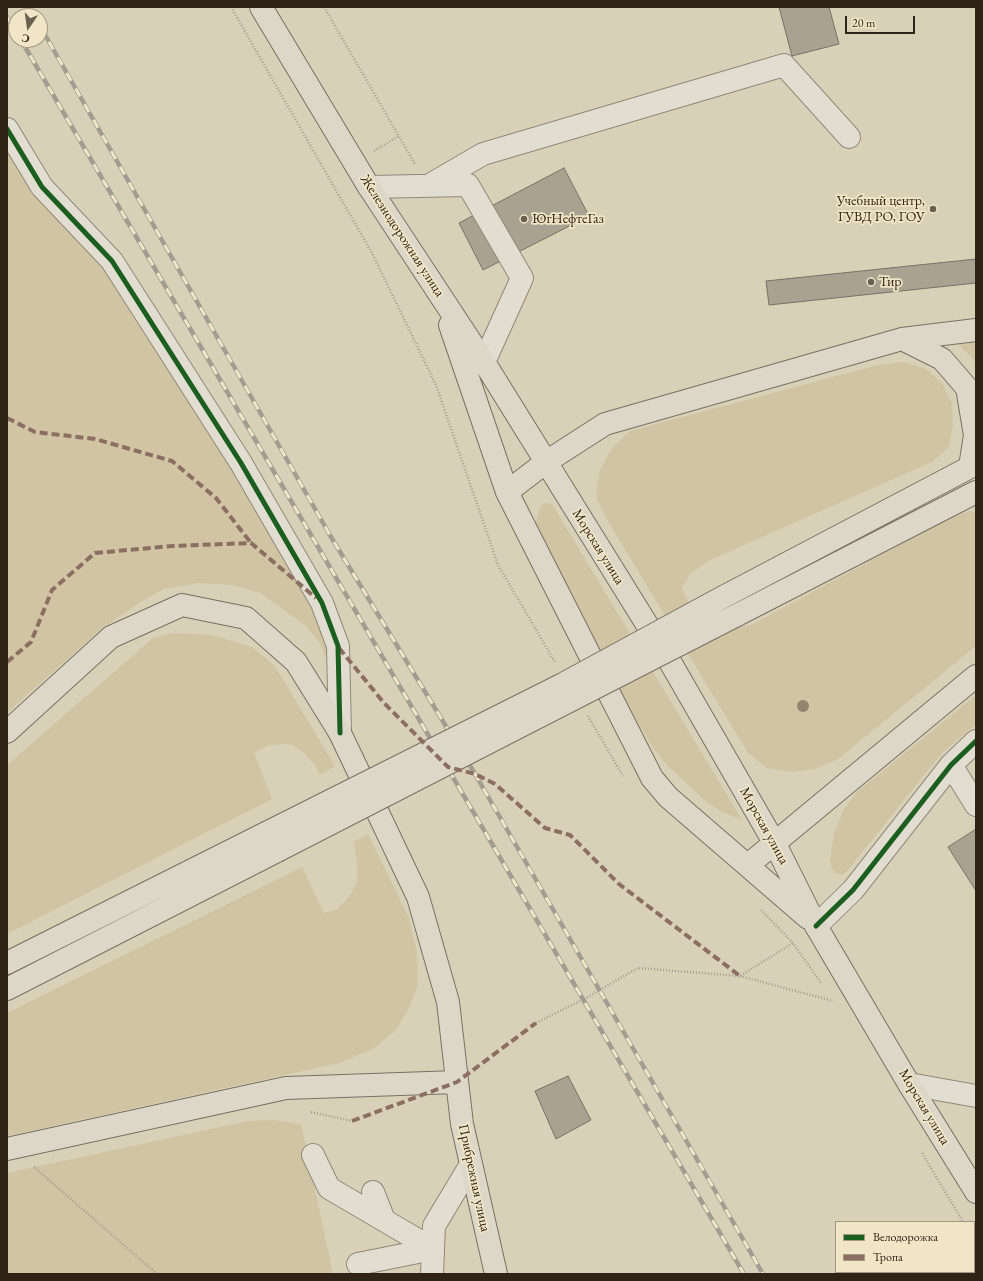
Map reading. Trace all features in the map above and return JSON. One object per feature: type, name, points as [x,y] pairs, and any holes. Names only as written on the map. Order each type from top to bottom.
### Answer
[{"type":"main road","name":"Железнодорожная улица","points":[[261,7],[369,187],[484,362],[546,462]]},
{"type":"main road","points":[[440,294],[507,492],[652,778],[668,797],[748,865],[816,926]]},
{"type":"main road","points":[[507,492],[546,462],[605,424],[902,339],[976,330]]},
{"type":"main road","points":[[7,989],[271,842],[725,596],[973,465],[975,435],[968,388],[942,359],[902,339]]},
{"type":"main road","name":"Морская улица","points":[[546,462],[669,660],[775,844],[816,926],[909,1084],[976,1192]]},
{"type":"main road","points":[[7,963],[271,842],[737,615],[971,496]]},
{"type":"main road","name":"Прибрежная улица","points":[[7,732],[111,637],[182,605],[246,618],[296,662],[340,733],[418,897],[448,1002],[457,1082],[470,1166],[496,1274]]},
{"type":"main road","points":[[748,865],[976,676]]},
{"type":"main road","points":[[7,1149],[286,1088],[457,1082]]},
{"type":"street","points":[[428,186],[483,154],[784,65],[849,137]]},
{"type":"street","points":[[7,129],[42,187],[112,261],[241,463],[322,603],[338,646],[340,733]]},
{"type":"street","points":[[369,187],[468,185],[522,278],[484,362]]},
{"type":"street","points":[[816,926],[853,890],[951,765],[976,741]]},
{"type":"street","points":[[951,765],[976,805]]},
{"type":"street","points":[[909,1084],[976,1096]]},
{"type":"street","points":[[313,1155],[329,1188],[433,1249]]},
{"type":"street","points":[[432,1274],[434,1226],[470,1166]]},
{"type":"street","points":[[373,1192],[384,1220]]},
{"type":"street","points":[[358,1264],[433,1249]]},
{"type":"path","points":[[324,7],[428,186]]},
{"type":"path","points":[[740,976],[792,944]]},
{"type":"path","points":[[536,1023],[584,999],[638,968],[740,976],[834,1001]]},
{"type":"path","points":[[918,1146],[962,1221]]},
{"type":"path","points":[[31,1164],[158,1274]]},
{"type":"shaded area","points":[[7,148],[102,265],[298,572],[333,649],[330,666],[319,642],[305,625],[260,593],[232,585],[199,583],[164,589],[103,627],[7,713]]},
{"type":"shaded area","points":[[976,340],[976,362],[956,342]]},
{"type":"shaded area","points":[[904,362],[926,369],[942,383],[952,403],[953,425],[949,447],[932,462],[710,560],[689,575],[682,589],[703,630],[723,631],[751,625],[950,518],[970,511],[976,512],[976,646],[838,759],[815,769],[791,772],[767,768],[748,753],[606,518],[596,496],[600,470],[612,448],[630,431],[878,365]]},
{"type":"shaded area","points":[[542,504],[552,504],[742,820],[722,812],[705,801],[663,761],[654,749],[534,549],[532,538],[539,510]]},
{"type":"shaded area","points":[[172,633],[212,635],[252,647],[275,666],[335,766],[320,775],[315,765],[304,753],[293,745],[281,744],[267,746],[254,753],[272,799],[7,934],[7,765],[153,638]]},
{"type":"shaded area","points":[[976,695],[976,724],[941,754],[847,871],[843,875],[835,873],[832,869],[830,860],[834,833],[844,809],[857,792]]},
{"type":"shaded area","points":[[368,834],[409,918],[417,953],[418,985],[407,1012],[395,1031],[373,1049],[339,1063],[7,1136],[7,1013],[302,867],[324,913],[337,909],[349,897],[357,882],[357,861],[353,842]]},
{"type":"shaded area","points":[[273,1120],[301,1124],[333,1274],[7,1274],[7,1173],[248,1121]]},
{"type":"building","points":[[779,7],[829,7],[839,44],[792,56]]},
{"type":"building","name":"ЮгНефтеГаз","points":[[564,168],[589,216],[483,270],[459,223]]},
{"type":"building","name":"Тир","points":[[976,259],[976,283],[769,305],[766,281]]},
{"type":"building","points":[[976,829],[976,891],[948,847]]},
{"type":"building","points":[[568,1076],[591,1120],[556,1139],[535,1091]]},
{"type":"railway","points":[[48,40],[331,537],[475,774],[763,1274]]},
{"type":"railway","points":[[26,48],[744,1274]]},
{"type":"marked path","points":[[7,418],[35,432],[95,439],[172,461],[216,498],[251,543]]},
{"type":"marked path","points":[[7,662],[31,642],[52,590],[95,553],[172,546],[251,543],[316,598]]},
{"type":"marked path","points":[[339,648],[384,703],[448,767],[475,774],[495,784],[545,828],[570,835],[619,884],[740,976]]},
{"type":"marked path","points":[[352,1121],[457,1082],[536,1023]]},
{"type":"cycle path","points":[[7,129],[42,187],[112,261],[241,463],[322,603],[338,646],[340,733]]},
{"type":"cycle path","points":[[816,926],[853,890],[951,765],[976,741]]},
{"type":"place","name":"Учебный центр, ГУВД РО, ГОУ","points":[[933,209]]},
{"type":"place","name":"ЮгНефтеГаз","points":[[524,219]]},
{"type":"place","name":"Тир","points":[[871,282]]}]
